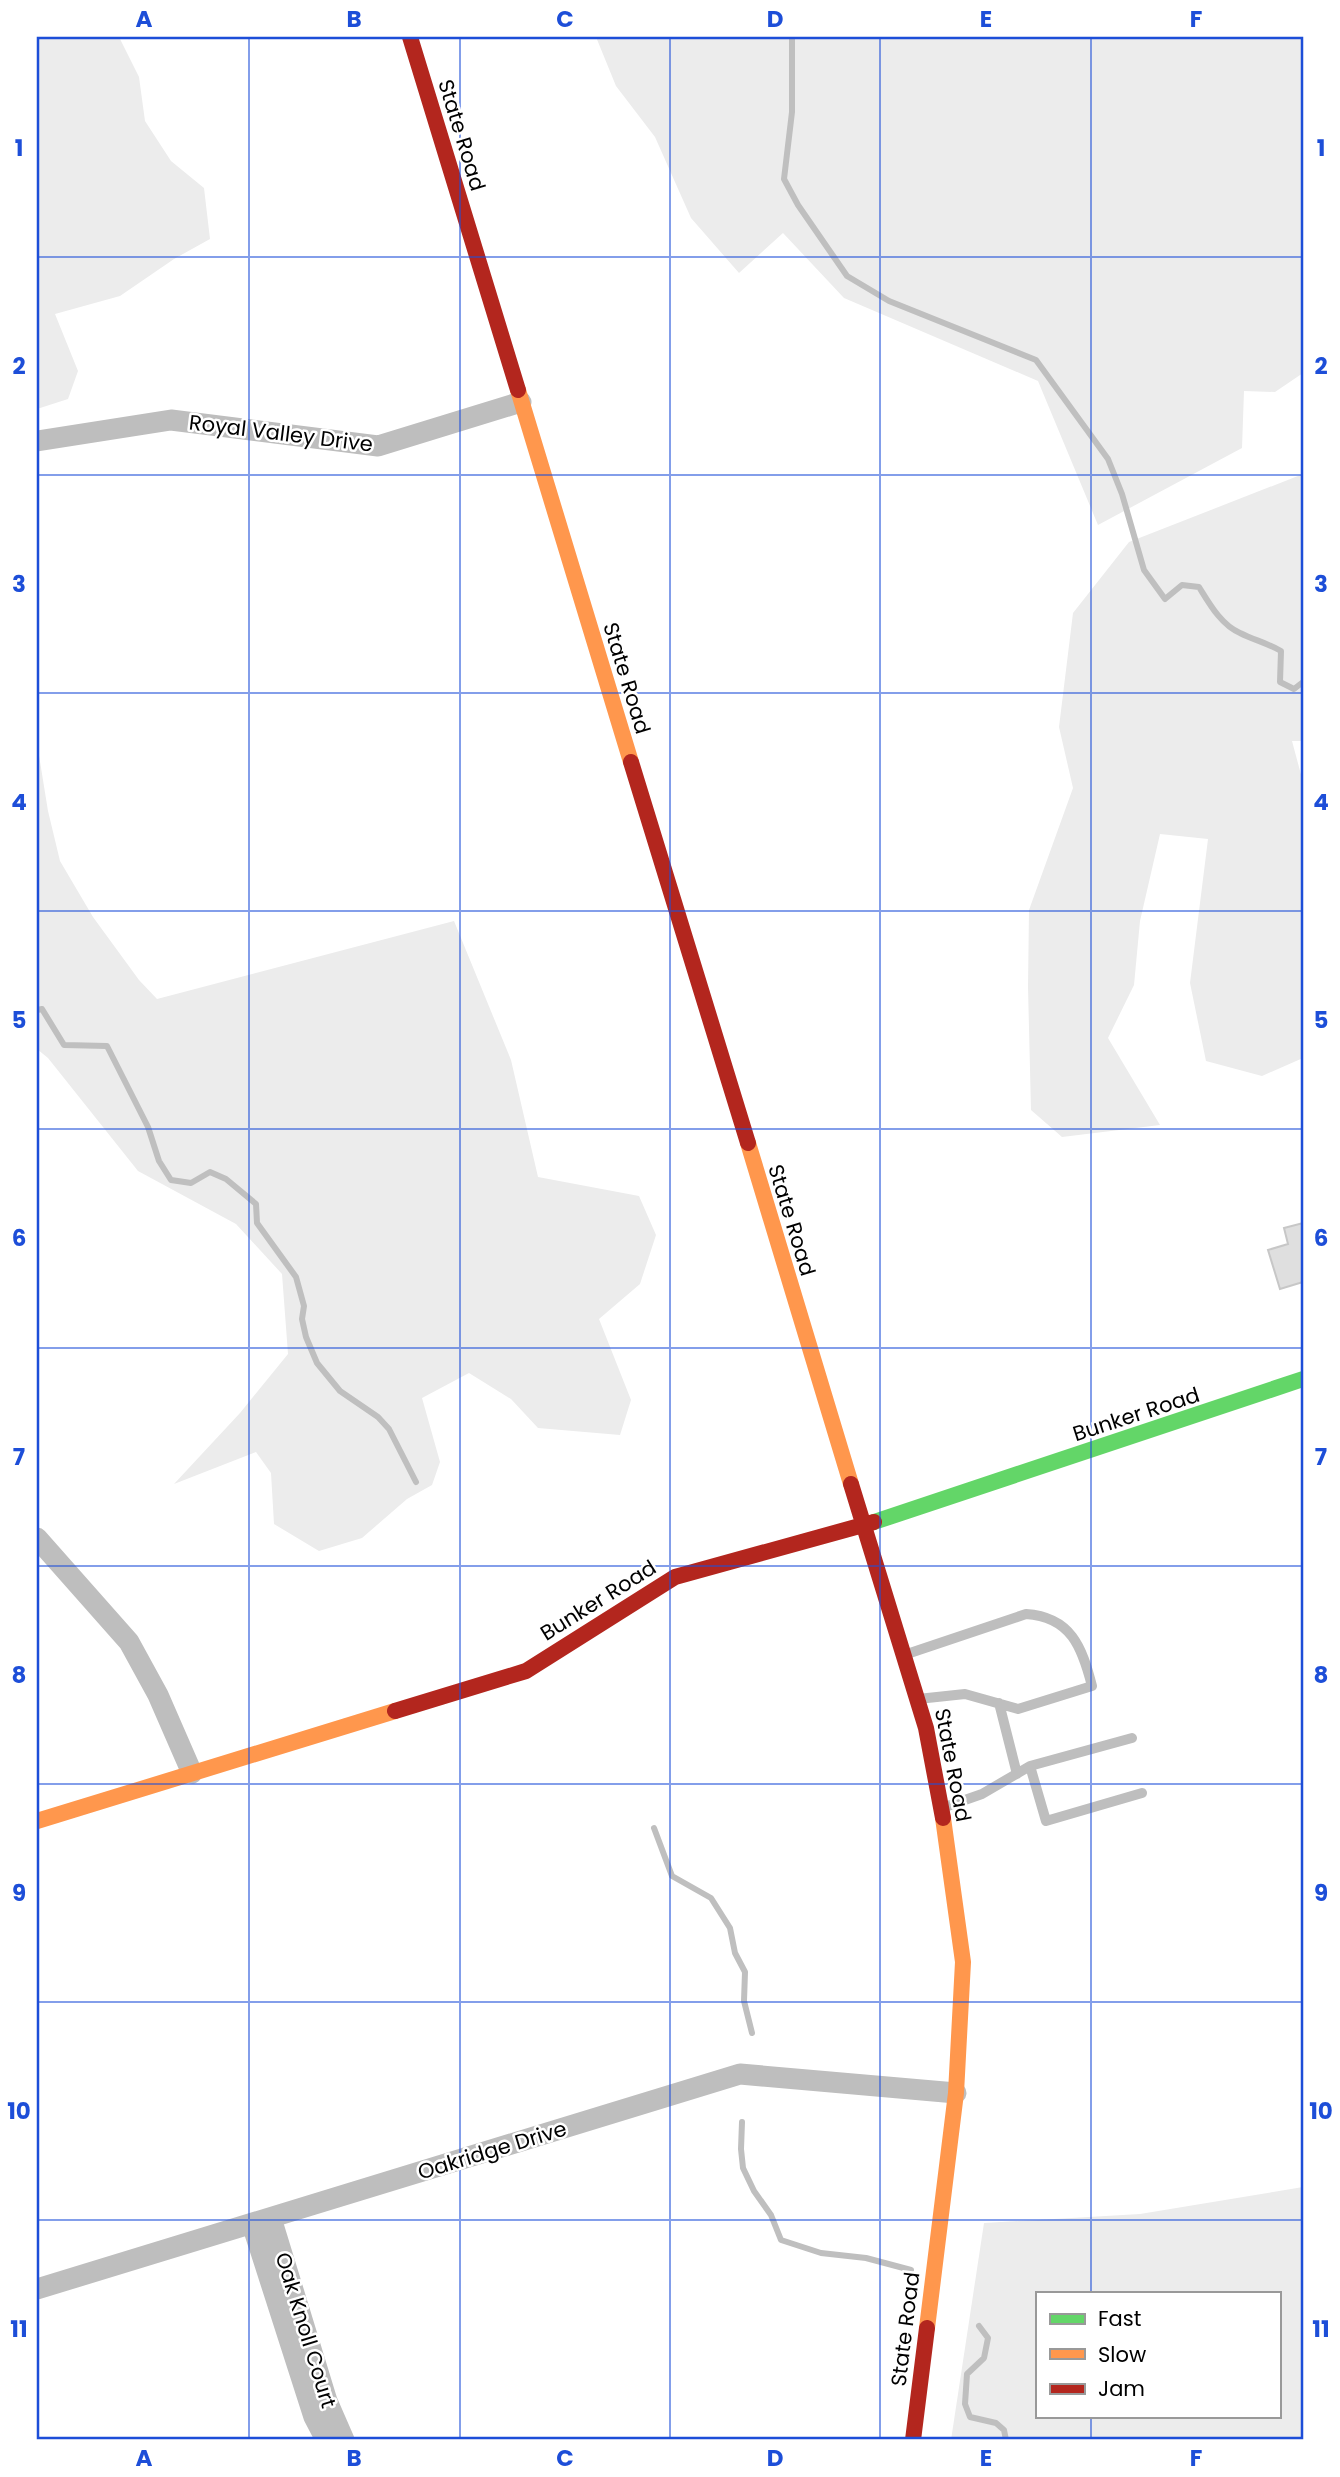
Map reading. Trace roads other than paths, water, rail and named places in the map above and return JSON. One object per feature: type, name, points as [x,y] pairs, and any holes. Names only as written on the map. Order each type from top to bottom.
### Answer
[{"type":"main road","name":"State Road","points":[[410,37],[926,1728],[941,1808],[963,1962],[956,2093],[913,2440]]},
{"type":"main road","name":"Bunker Road","points":[[37,1821],[526,1671],[675,1577],[863,1525],[1303,1380]]},
{"type":"street","name":"Royal Valley Drive","points":[[37,441],[171,420],[378,446],[521,402]]},
{"type":"street","points":[[37,1538],[129,1642],[158,1695],[192,1773]]},
{"type":"street","name":"Oakridge Drive","points":[[37,2289],[740,2074],[956,2093]]},
{"type":"street","name":"Oak Knoll Court","points":[[262,2221],[314,2417],[326,2440]]},
{"type":"street","name":"Oak Knoll Court","points":[[262,2221],[344,2440]]},
{"type":"lane","points":[[904,1655],[1026,1614],[1046,1615],[1073,1634],[1085,1657],[1092,1686],[1018,1709],[965,1694],[918,1699]]},
{"type":"lane","points":[[999,1703],[1017,1774]]},
{"type":"lane","points":[[941,1808],[982,1794],[1030,1766],[1132,1738]]},
{"type":"lane","points":[[1030,1766],[1046,1821],[1142,1793]]},
{"type":"waterway","points":[[792,37],[792,112],[784,179],[798,205],[847,276],[889,301],[1036,360],[1108,459],[1122,494],[1144,570],[1165,599],[1182,585],[1199,587],[1227,625],[1281,651],[1280,682],[1294,689],[1303,682]]},
{"type":"waterway","points":[[37,1010],[42,1009],[64,1045],[107,1046],[148,1127],[159,1161],[171,1180],[191,1183],[210,1172],[226,1179],[256,1204],[257,1223],[296,1277],[304,1306],[302,1319],[306,1337],[317,1363],[340,1391],[378,1417],[389,1429],[416,1482]]},
{"type":"waterway","points":[[654,1828],[672,1876],[711,1898],[730,1928],[735,1953],[745,1972],[744,2001],[752,2033]]},
{"type":"waterway","points":[[742,2122],[743,2168],[754,2191],[771,2215],[781,2240],[821,2253],[866,2258],[911,2270]]},
{"type":"waterway","points":[[979,2326],[988,2338],[984,2358],[967,2374],[965,2404],[970,2417],[996,2423],[1004,2430],[1006,2440]]}]
